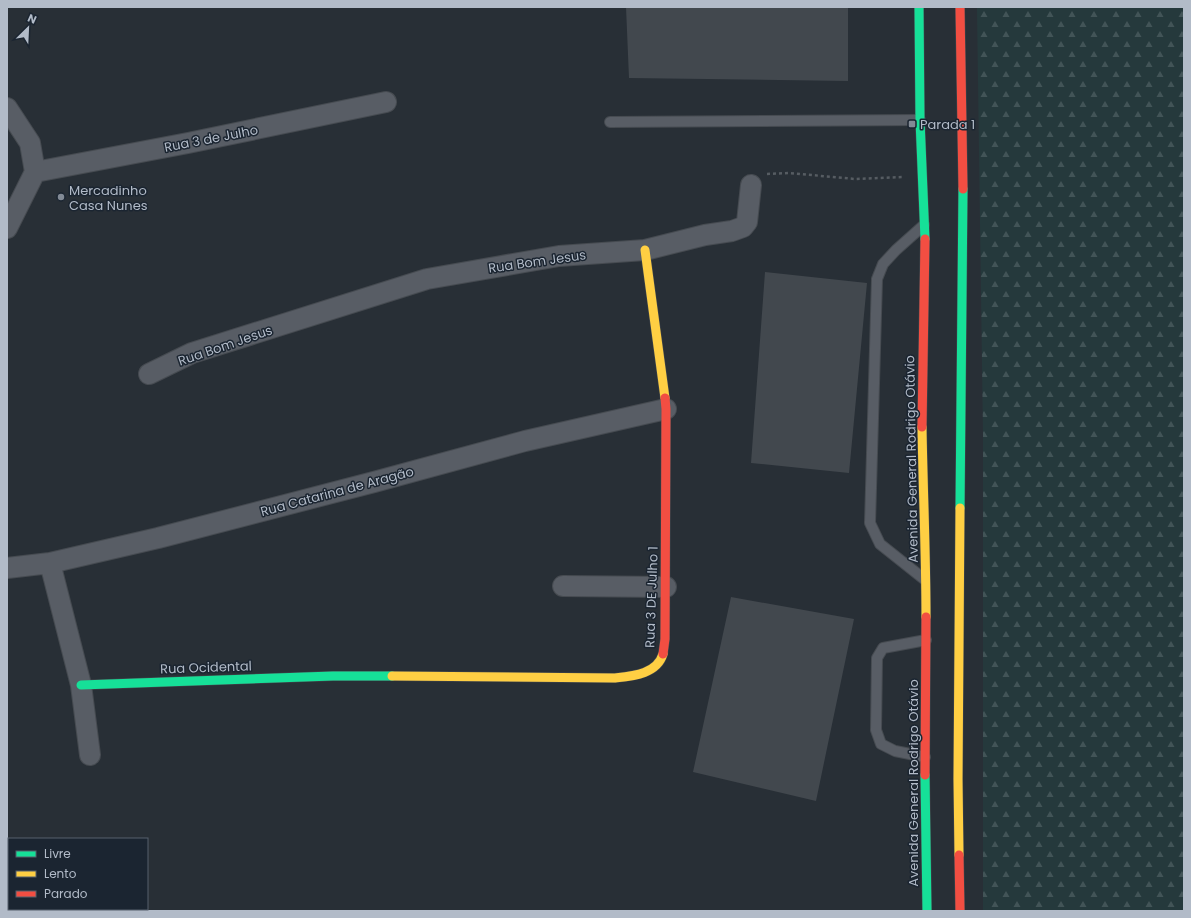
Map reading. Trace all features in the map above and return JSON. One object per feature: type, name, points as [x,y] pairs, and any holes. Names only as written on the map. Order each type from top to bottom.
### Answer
[{"type":"main road","name":"Avenida General Rodrigo Otávio","points":[[919,7],[920,120],[925,251],[922,412],[926,580],[925,757],[927,911]]},
{"type":"main road","points":[[960,7],[963,186],[958,780],[960,911]]},
{"type":"main road","name":"Rua 3 DE Julho 1","points":[[333,676],[615,678],[638,675],[651,670],[658,663],[664,651],[665,637],[666,409],[645,250]]},
{"type":"main road","name":"Rua Ocidental","points":[[81,685],[333,676]]},
{"type":"street","name":"Rua 3 de Julho","points":[[35,172],[188,143],[386,102]]},
{"type":"street","points":[[7,108],[30,143],[35,172],[7,228]]},
{"type":"street","name":"Rua Bom Jesus","points":[[149,374],[192,353],[427,279],[559,256],[645,250],[705,235],[732,231],[743,227],[747,222],[751,185]]},
{"type":"street","name":"Rua Catarina de Aragão","points":[[7,568],[50,563],[158,538],[525,441],[666,409]]},
{"type":"street","points":[[50,563],[81,685],[90,755]]},
{"type":"street","points":[[563,586],[666,587]]},
{"type":"lane","points":[[610,122],[920,120]]},
{"type":"lane","points":[[924,225],[896,250],[884,264],[877,279],[870,523],[880,544],[926,580]]},
{"type":"lane","points":[[925,757],[895,751],[881,744],[876,730],[877,658],[883,648],[926,640]]},
{"type":"path","points":[[751,185],[758,178],[766,174],[775,173],[855,179],[923,176]]},
{"type":"green space","points":[[977,7],[1184,7],[1184,911],[983,911],[983,433]]},
{"type":"building","points":[[626,7],[848,7],[848,81],[629,78]]},
{"type":"building","points":[[765,272],[867,283],[849,473],[751,463]]},
{"type":"building","points":[[731,597],[854,619],[816,801],[693,772]]},
{"type":"traffic: fast","points":[[919,7],[920,120],[925,239]]},
{"type":"traffic: fast","points":[[960,508],[963,189]]},
{"type":"traffic: fast","points":[[81,685],[333,676],[392,676]]},
{"type":"traffic: fast","points":[[925,775],[927,911]]},
{"type":"traffic: slow","points":[[645,250],[665,398]]},
{"type":"traffic: slow","points":[[922,427],[926,617]]},
{"type":"traffic: slow","points":[[959,855],[958,779],[960,508]]},
{"type":"traffic: slow","points":[[392,676],[615,678],[644,673],[656,666],[663,654]]},
{"type":"traffic: jam","points":[[960,7],[963,189]]},
{"type":"traffic: jam","points":[[922,427],[925,239]]},
{"type":"traffic: jam","points":[[663,654],[665,639],[665,398]]},
{"type":"traffic: jam","points":[[925,775],[926,617]]},
{"type":"traffic: jam","points":[[959,855],[960,911]]},
{"type":"place","name":"Parada 1","points":[[912,124]]},
{"type":"place","name":"Mercadinho Casa Nunes","points":[[61,197]]}]
